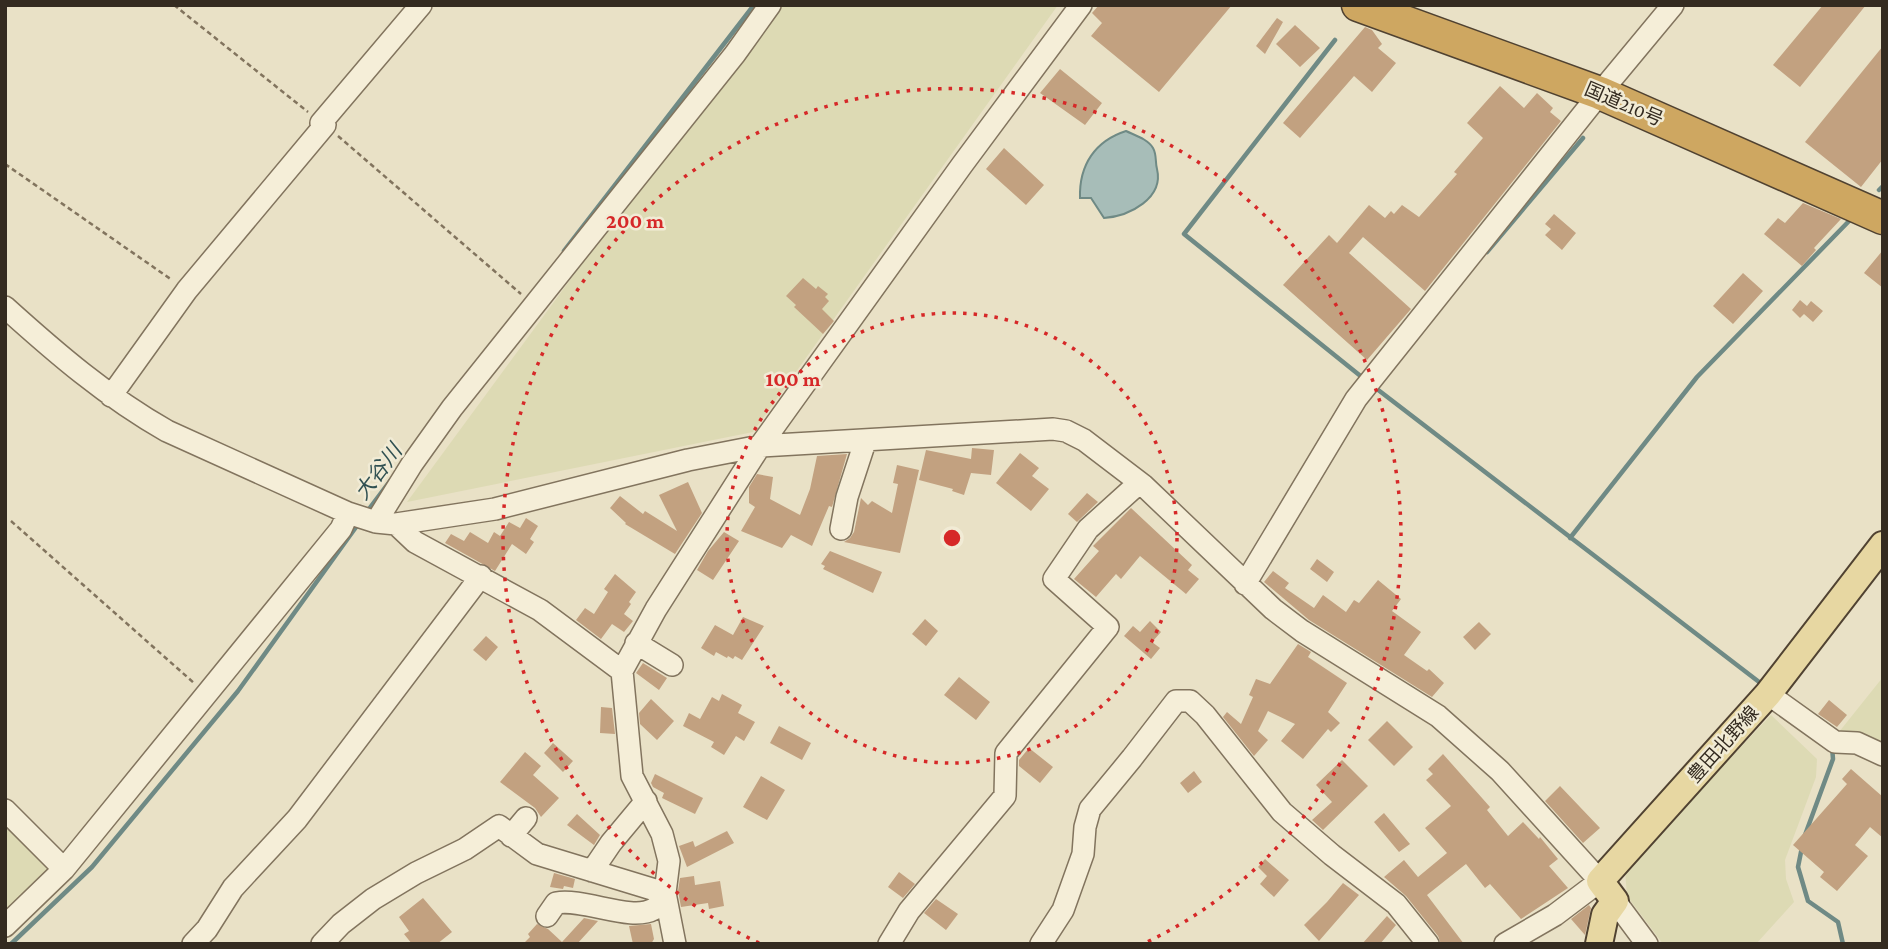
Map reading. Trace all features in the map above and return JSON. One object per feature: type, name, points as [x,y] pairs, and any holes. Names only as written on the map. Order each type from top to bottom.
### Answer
[{"type":"highway","name":"国道210号","points":[[1379,9],[1600,93],[1883,218]]},
{"type":"main road","name":"豊田北野線","points":[[1599,944],[1607,891],[1796,659],[1883,545]]},
{"type":"street","points":[[111,396],[187,290],[421,5]]},
{"type":"street","points":[[386,523],[412,464],[452,408],[735,54],[770,5]]},
{"type":"street","points":[[675,944],[666,895],[669,861],[662,834],[632,776],[622,671],[636,643],[760,446],[1081,5]]},
{"type":"street","points":[[1245,584],[1356,399],[1673,5]]},
{"type":"street","points":[[5,307],[111,396],[167,431],[348,513],[386,523],[415,542],[540,610],[622,671]]},
{"type":"street","points":[[386,523],[495,509],[688,460],[760,446],[1053,429],[1066,431],[1084,440],[1139,482],[1245,584],[1302,631],[1438,716],[1500,771],[1607,891],[1647,944]]},
{"type":"street","points":[[841,529],[847,497],[865,442]]},
{"type":"street","points":[[889,944],[909,911],[1004,796],[1006,753],[1108,627],[1054,579],[1088,528],[1139,482]]},
{"type":"street","points":[[5,926],[64,869],[341,529],[348,513]]},
{"type":"street","points":[[194,944],[241,878],[297,819],[481,576]]},
{"type":"street","points":[[636,643],[672,665]]},
{"type":"street","points":[[1768,694],[1835,742],[1857,743],[1883,755]]},
{"type":"street","points":[[1041,944],[1063,910],[1083,854],[1085,827],[1090,809],[1176,701],[1190,701],[1205,715],[1282,812],[1396,904],[1428,944]]},
{"type":"street","points":[[592,871],[646,801]]},
{"type":"street","points":[[5,810],[64,869]]},
{"type":"street","points":[[511,836],[526,818]]},
{"type":"street","points":[[322,944],[341,924],[373,899],[416,873],[465,849],[499,827],[537,854],[666,895]]},
{"type":"street","points":[[1505,944],[1555,915],[1607,891]]},
{"type":"street","points":[[547,916],[556,903],[570,901],[624,913],[653,910],[666,895]]},
{"type":"path","points":[[174,5],[323,124],[533,306]]},
{"type":"path","points":[[5,164],[187,290]]},
{"type":"path","points":[[11,522],[207,694]]},
{"type":"shaded area","points":[[772,5],[1058,5],[753,432],[407,502]]},
{"type":"shaded area","points":[[1883,677],[1883,751],[1839,732]]},
{"type":"shaded area","points":[[1771,715],[1817,759],[1816,777],[1785,860],[1786,879],[1794,902],[1756,944],[1663,944],[1627,896],[1625,870]]},
{"type":"shaded area","points":[[5,818],[56,868],[5,917]]},
{"type":"water","points":[[1126,131],[1153,148],[1158,179],[1155,189],[1143,204],[1124,214],[1104,218],[1091,198],[1080,198],[1082,175],[1098,148],[1115,135]]},
{"type":"building","points":[[1099,5],[1232,5],[1159,92],[1091,36],[1102,23],[1092,13]]},
{"type":"building","points":[[1823,5],[1866,5],[1800,87],[1773,65]]},
{"type":"building","points":[[1277,18],[1283,22],[1265,54],[1256,46]]},
{"type":"building","points":[[1295,25],[1320,48],[1300,67],[1276,44]]},
{"type":"building","points":[[1365,27],[1372,30],[1382,44],[1378,48],[1396,63],[1372,92],[1354,76],[1300,138],[1283,123]]},
{"type":"building","points":[[1883,46],[1883,159],[1861,187],[1805,142]]},
{"type":"building","points":[[1060,69],[1102,103],[1085,125],[1040,93]]},
{"type":"building","points":[[1500,86],[1524,108],[1537,93],[1553,108],[1550,112],[1561,121],[1425,291],[1363,237],[1349,253],[1411,309],[1367,360],[1283,285],[1329,235],[1337,243],[1369,205],[1385,218],[1391,211],[1394,214],[1402,205],[1419,217],[1457,174],[1454,172],[1483,138],[1467,123]]},
{"type":"building","points":[[1004,148],[1044,185],[1026,205],[986,169]]},
{"type":"building","points":[[1803,203],[1841,219],[1814,248],[1816,250],[1802,266],[1764,234],[1778,218],[1785,223]]},
{"type":"building","points":[[1554,214],[1576,233],[1562,250],[1545,235],[1551,229],[1545,224]]},
{"type":"building","points":[[1883,250],[1883,288],[1864,273]]},
{"type":"building","points":[[1743,273],[1763,291],[1733,324],[1713,306]]},
{"type":"building","points":[[803,278],[816,289],[818,286],[828,294],[825,297],[829,301],[822,309],[834,321],[823,334],[786,296]]},
{"type":"building","points":[[1800,300],[1807,306],[1811,301],[1823,311],[1813,322],[1804,314],[1800,318],[1792,310]]},
{"type":"building","points":[[972,448],[994,450],[991,475],[971,473],[964,495],[952,491],[953,489],[919,480],[926,450],[971,459]]},
{"type":"building","points":[[1020,453],[1039,468],[1032,476],[1049,489],[1031,511],[996,483]]},
{"type":"building","points":[[847,454],[832,507],[829,506],[812,546],[791,535],[782,548],[741,531],[755,507],[749,503],[749,487],[757,474],[773,477],[770,499],[800,515],[810,489],[817,456]]},
{"type":"building","points":[[897,465],[919,470],[900,553],[844,542],[854,532],[861,498],[868,505],[872,501],[892,513],[898,484],[893,483]]},
{"type":"building","points":[[688,482],[702,513],[675,554],[625,524],[610,508],[620,496],[643,514],[645,511],[677,531],[659,495]]},
{"type":"building","points":[[1087,493],[1098,502],[1077,522],[1068,514]]},
{"type":"building","points":[[1131,508],[1192,565],[1188,570],[1199,579],[1186,594],[1140,556],[1121,579],[1116,574],[1096,597],[1074,579],[1099,551],[1093,546]]},
{"type":"building","points":[[526,518],[538,526],[530,539],[534,542],[526,554],[512,544],[495,571],[445,543],[451,534],[464,541],[470,532],[488,543],[494,532],[500,536],[509,522],[520,528]]},
{"type":"building","points":[[724,532],[739,541],[713,580],[697,570]]},
{"type":"building","points":[[830,551],[882,572],[873,593],[823,569],[825,566],[821,564]]},
{"type":"building","points":[[1317,559],[1334,572],[1327,582],[1310,569]]},
{"type":"building","points":[[1273,571],[1289,583],[1285,588],[1314,608],[1323,595],[1346,612],[1354,600],[1359,603],[1378,580],[1401,599],[1392,611],[1421,632],[1404,655],[1427,671],[1429,669],[1444,683],[1432,697],[1309,620],[1264,582]]},
{"type":"building","points":[[615,574],[636,592],[624,614],[633,621],[624,632],[612,624],[601,639],[576,620],[585,608],[594,614],[608,592],[604,589]]},
{"type":"building","points":[[743,617],[764,626],[742,660],[735,656],[733,659],[728,656],[727,658],[716,652],[714,656],[701,648],[715,625],[733,635]]},
{"type":"building","points":[[925,619],[938,631],[926,646],[912,634]]},
{"type":"building","points":[[1150,621],[1161,632],[1152,642],[1160,648],[1151,659],[1124,636],[1133,626],[1140,632]]},
{"type":"building","points":[[1479,622],[1491,634],[1475,650],[1463,637]]},
{"type":"building","points":[[486,636],[498,647],[486,661],[473,650]]},
{"type":"building","points":[[1298,644],[1311,652],[1308,657],[1347,683],[1328,712],[1340,723],[1331,732],[1328,729],[1303,759],[1281,741],[1295,724],[1268,711],[1258,731],[1268,740],[1254,756],[1223,717],[1227,712],[1241,724],[1253,697],[1249,695],[1256,679],[1270,684]]},
{"type":"building","points":[[643,663],[667,678],[659,690],[636,673]]},
{"type":"building","points":[[959,677],[990,702],[976,720],[944,695]]},
{"type":"building","points":[[722,694],[742,705],[738,713],[755,722],[744,741],[736,736],[724,755],[711,747],[714,742],[683,726],[689,713],[700,719],[712,697],[719,701]]},
{"type":"building","points":[[651,699],[674,721],[657,740],[640,724],[639,713]]},
{"type":"building","points":[[1829,700],[1847,715],[1837,727],[1818,714]]},
{"type":"building","points":[[601,707],[612,708],[615,734],[600,733]]},
{"type":"building","points":[[1387,721],[1413,747],[1394,766],[1368,740]]},
{"type":"building","points":[[779,726],[811,743],[802,760],[770,743]]},
{"type":"building","points":[[553,743],[573,761],[563,772],[544,753]]},
{"type":"building","points":[[1029,748],[1053,767],[1040,783],[1019,766],[1019,760]]},
{"type":"building","points":[[525,752],[541,766],[533,775],[559,798],[541,817],[535,808],[500,782]]},
{"type":"building","points":[[1443,754],[1490,807],[1487,810],[1508,836],[1523,822],[1539,839],[1540,837],[1558,859],[1549,866],[1568,888],[1521,919],[1490,884],[1485,888],[1466,864],[1427,895],[1464,944],[1441,944],[1438,936],[1406,896],[1384,877],[1404,860],[1418,877],[1447,853],[1425,828],[1451,806],[1426,780],[1433,774],[1428,769]]},
{"type":"building","points":[[1342,760],[1368,786],[1323,830],[1312,820],[1332,802],[1316,785]]},
{"type":"building","points":[[1851,769],[1883,797],[1883,838],[1870,827],[1855,845],[1868,856],[1837,891],[1820,877],[1824,872],[1793,845],[1847,784],[1842,779]]},
{"type":"building","points":[[1194,771],[1202,782],[1188,793],[1180,783]]},
{"type":"building","points":[[655,774],[703,798],[695,814],[662,798],[664,793],[651,783]]},
{"type":"building","points":[[761,776],[785,790],[767,820],[743,807]]},
{"type":"building","points":[[1560,786],[1600,828],[1583,843],[1545,801]]},
{"type":"building","points":[[1384,813],[1410,844],[1399,852],[1374,822]]},
{"type":"building","points":[[577,814],[600,835],[594,845],[567,825]]},
{"type":"building","points":[[727,831],[734,843],[687,867],[679,846],[693,841],[695,847]]},
{"type":"building","points":[[1265,859],[1289,880],[1274,897],[1260,884],[1267,876],[1258,867]]},
{"type":"building","points":[[899,872],[915,884],[903,898],[888,887]]},
{"type":"building","points":[[554,873],[575,879],[573,888],[550,887]]},
{"type":"building","points":[[694,876],[695,885],[720,881],[724,906],[709,909],[708,903],[681,907],[678,891],[680,878]]},
{"type":"building","points":[[1343,883],[1359,895],[1319,941],[1304,925]]},
{"type":"building","points":[[423,898],[452,932],[437,944],[412,944],[404,934],[409,931],[399,917]]},
{"type":"building","points":[[936,899],[958,914],[946,930],[924,913]]},
{"type":"building","points":[[1589,905],[1591,908],[1585,935],[1571,919]]},
{"type":"building","points":[[1387,916],[1396,925],[1380,944],[1362,944]]},
{"type":"building","points":[[584,918],[598,921],[577,944],[523,944],[537,924],[548,929],[562,942]]},
{"type":"building","points":[[651,924],[654,939],[651,944],[633,944],[629,926]]},
{"type":"waterway","name":"大谷川","points":[[564,251],[754,5]]},
{"type":"waterway","points":[[1335,40],[1184,234],[1363,378]]},
{"type":"waterway","points":[[1487,252],[1583,138]]},
{"type":"waterway","points":[[1879,190],[1883,186]]},
{"type":"waterway","points":[[1570,538],[1697,377],[1851,219]]},
{"type":"waterway","points":[[1373,386],[1763,685]]},
{"type":"waterway","name":"大谷川","points":[[366,513],[390,481]]},
{"type":"waterway","name":"大谷川","points":[[11,944],[92,867],[238,691],[359,523]]},
{"type":"waterway","points":[[1805,835],[1833,759],[1832,747]]},
{"type":"waterway","points":[[1802,847],[1798,867],[1808,901],[1838,922],[1843,944]]}]
